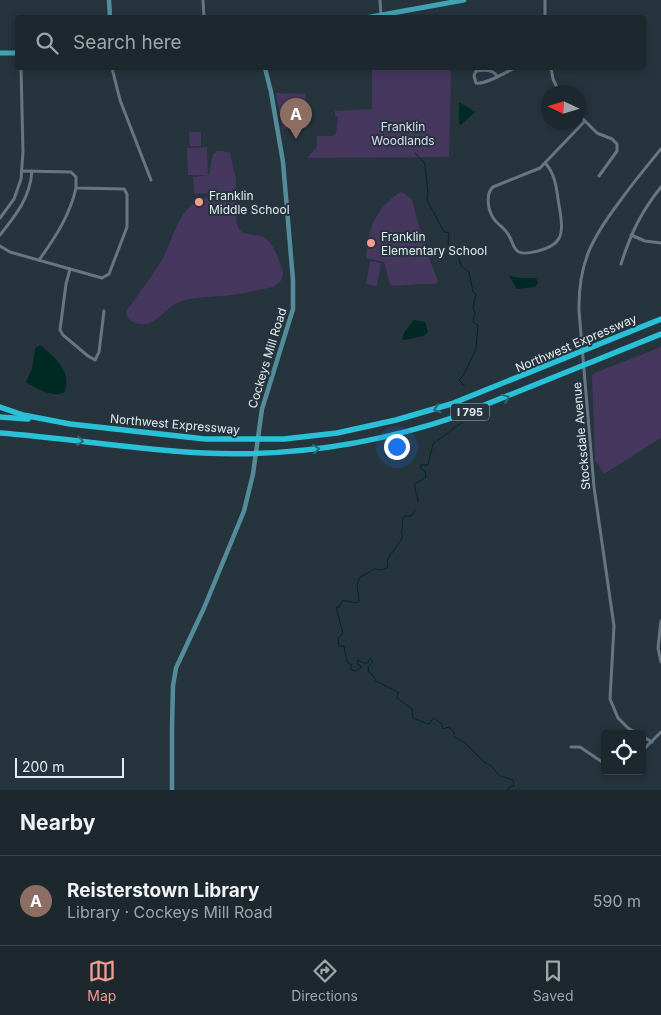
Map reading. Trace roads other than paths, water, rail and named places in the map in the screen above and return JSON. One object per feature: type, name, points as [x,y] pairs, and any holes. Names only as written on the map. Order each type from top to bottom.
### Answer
[{"type":"highway","name":"Northwest Expressway","points":[[0,407],[24,415],[70,424],[173,436],[245,440],[337,433],[421,414],[480,394],[661,319]]},
{"type":"highway","name":"Northwest Expressway","points":[[0,431],[177,452],[268,453],[348,444],[425,427],[484,407],[661,334]]},
{"type":"highway","points":[[0,417],[70,424]]},
{"type":"main road","points":[[382,15],[464,0]]},
{"type":"main road","points":[[0,53],[15,53]]},
{"type":"street","points":[[110,0],[110,15]]},
{"type":"street","points":[[203,0],[204,15]]},
{"type":"street","points":[[380,0],[382,15]]},
{"type":"street","points":[[545,0],[545,15]]},
{"type":"street","points":[[0,218],[17,193],[22,171],[21,70]]},
{"type":"street","points":[[112,70],[120,100],[151,180]]},
{"type":"street","name":"Cockeys Mill Road","points":[[172,790],[173,686],[176,668],[204,608],[244,511],[253,474],[262,409],[293,309],[293,280],[283,162],[271,92],[265,70]]},
{"type":"street","points":[[497,76],[489,71],[476,71],[474,76],[476,83],[480,84],[510,70]]},
{"type":"street","points":[[552,70],[556,85]]},
{"type":"street","points":[[586,122],[597,133],[612,139],[617,144],[617,151],[599,176]]},
{"type":"street","points":[[546,164],[551,169],[553,177],[562,224],[561,234],[558,241],[550,247],[527,253],[520,252],[515,249],[509,234],[493,218],[488,195],[493,187],[531,173],[546,164],[577,130]]},
{"type":"street","name":"Stocksdale Avenue","points":[[631,730],[618,718],[610,699],[614,626],[594,487],[579,292],[583,268],[589,249],[605,220],[661,149]]},
{"type":"street","points":[[22,171],[71,172],[76,177],[76,188],[70,210],[53,241],[39,260]]},
{"type":"street","points":[[0,235],[23,204],[30,187],[32,171]]},
{"type":"street","points":[[621,264],[643,211],[661,187]]},
{"type":"street","points":[[0,246],[6,250],[99,278],[106,276],[127,224],[127,194],[124,189],[76,188]]},
{"type":"street","points":[[631,236],[645,241],[661,243]]},
{"type":"street","points":[[70,269],[66,284],[60,330],[63,335],[88,356],[96,360],[99,352],[104,311]]},
{"type":"street","points":[[661,621],[658,648],[661,662]]},
{"type":"street","points":[[646,747],[661,732]]},
{"type":"street","points":[[646,738],[652,742]]},
{"type":"street","points":[[571,747],[580,746],[601,761]]},
{"type":"waterway","points":[[415,153],[425,164],[427,200],[444,232],[449,233],[449,245],[456,246],[460,263],[469,272],[473,292],[476,294],[473,307],[475,313],[473,322],[478,325],[476,349],[463,376],[459,380],[465,386]]},
{"type":"waterway","points":[[418,502],[415,484],[426,477],[425,471],[421,469],[421,465],[428,465],[433,444],[462,422]]},
{"type":"waterway","points":[[415,510],[411,516],[404,516],[401,532],[403,536],[387,559],[388,567],[382,570],[375,569],[360,577],[357,584],[359,602],[342,601],[339,607],[336,607],[343,634],[338,638],[339,646],[344,646],[347,662],[351,664],[351,670],[355,671],[361,668],[357,664],[358,660],[368,663],[370,658],[373,662],[368,667],[369,673],[372,674],[376,681],[398,692],[397,698],[412,709],[413,718],[428,724],[433,718],[441,723],[443,729],[449,727],[454,734]]},
{"type":"waterway","points":[[455,737],[465,743],[500,776],[513,780],[514,786],[509,787],[509,790]]},
{"type":"place","name":"Reisterstown Library","points":[[296,139]]},
{"type":"place","name":"Franklin Middle School","points":[[199,202]]},
{"type":"place","name":"Franklin Elementary School","points":[[371,243]]},
{"type":"park label","name":"Franklin Woodlands","points":[[403,133]]}]
